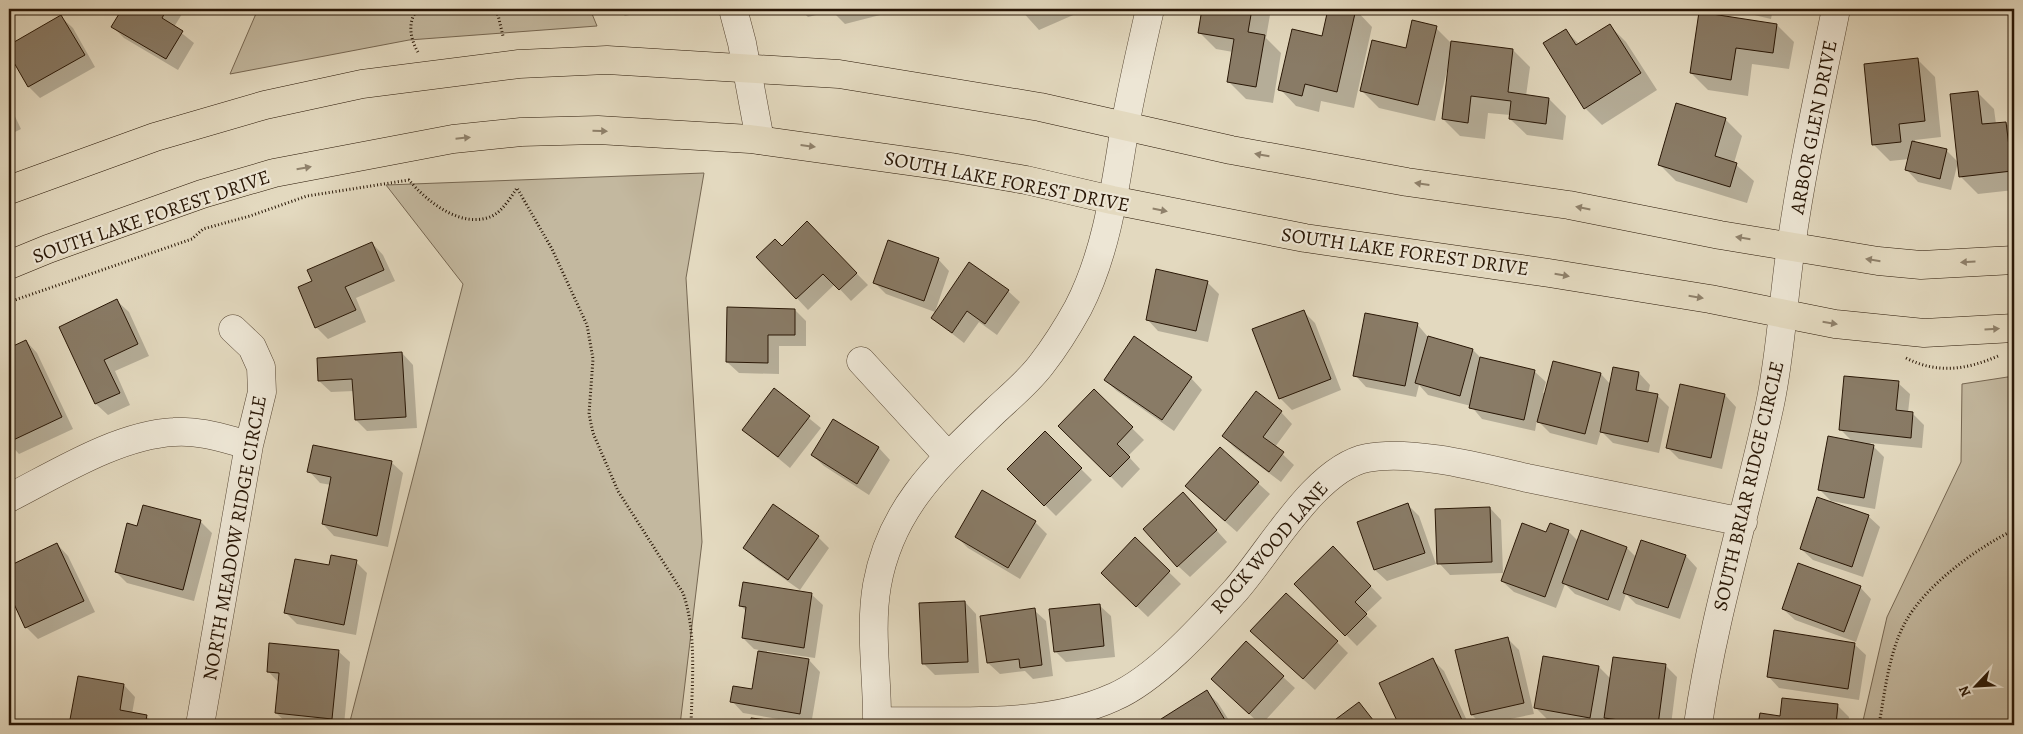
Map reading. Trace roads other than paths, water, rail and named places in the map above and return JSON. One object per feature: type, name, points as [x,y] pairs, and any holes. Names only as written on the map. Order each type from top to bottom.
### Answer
[{"type":"main road","points":[[9,190],[216,118],[362,84],[519,64],[607,60],[839,74],[1040,107],[1231,150],[1407,182],[1569,205],[1720,235],[1878,261],[1922,265],[2014,260]]},
{"type":"main road","name":"SOUTH LAKE FOREST DRIVE","points":[[9,266],[48,249],[230,186],[274,173],[419,144],[521,132],[598,130],[760,140],[970,170],[1305,238],[1549,273],[1710,299],[1782,315],[1835,324],[1924,333],[2014,328]]},
{"type":"street","points":[[733,9],[747,68],[760,140]]},
{"type":"street","points":[[877,723],[874,617],[877,586],[888,543],[902,514],[918,489],[948,456],[1022,386],[1040,366],[1062,336],[1092,280],[1103,247],[1125,125],[1150,9]]},
{"type":"street","name":"ARBOR GLEN DRIVE","points":[[1791,246],[1836,9]]},
{"type":"street","name":"SOUTH BRIAR RIDGE CIRCLE","points":[[1698,725],[1702,689],[1770,402],[1791,246]]},
{"type":"street","name":"NORTH MEADOW RIDGE CIRCLE","points":[[200,725],[249,445],[262,392],[260,367],[252,347],[233,329]]},
{"type":"street","points":[[860,362],[948,456]]},
{"type":"street","points":[[9,498],[88,458],[139,437],[174,432],[201,433],[249,445]]},
{"type":"street","name":"ROCK WOOD LANE","points":[[877,723],[1043,718],[1070,713],[1116,697],[1161,666],[1235,590],[1291,519],[1328,478],[1348,464],[1367,458],[1388,456],[1451,462],[1743,522]]}]
